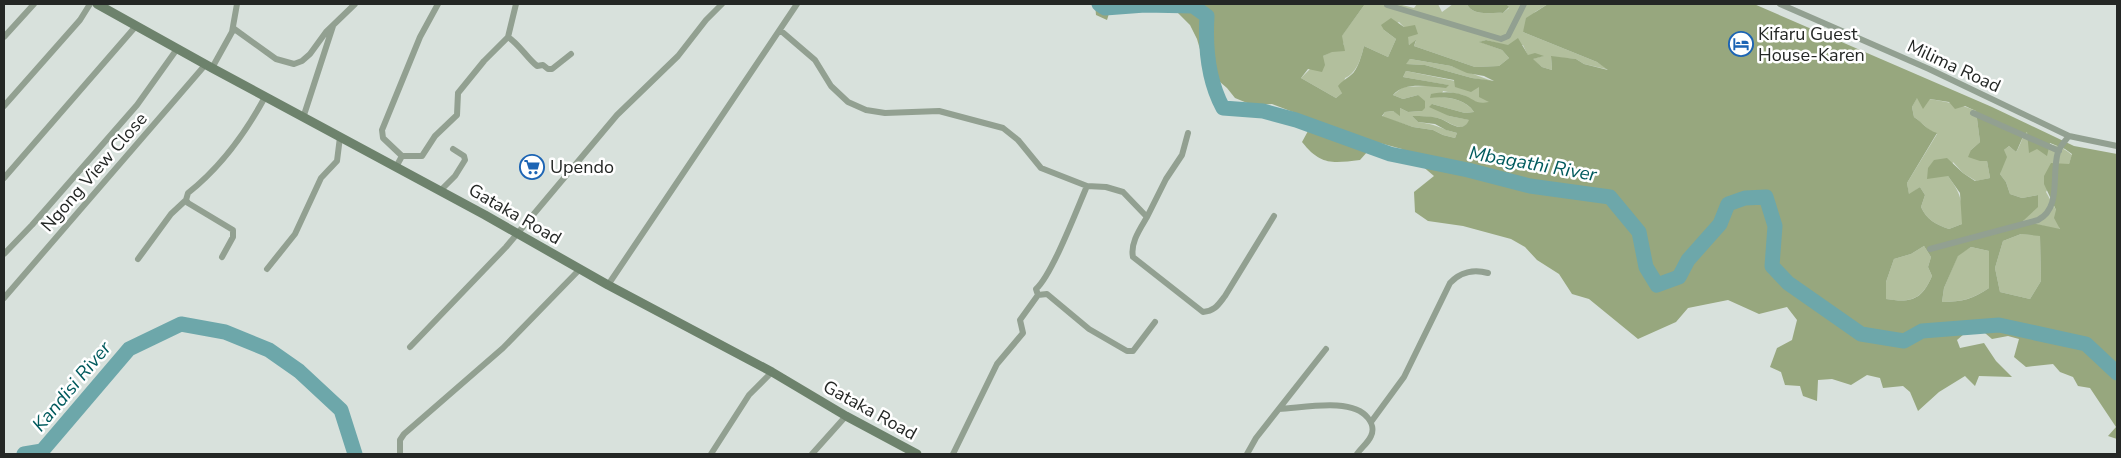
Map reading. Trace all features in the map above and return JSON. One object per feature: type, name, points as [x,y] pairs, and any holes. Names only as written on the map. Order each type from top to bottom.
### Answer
[{"type":"street","points":[[4,36],[34,4]]},
{"type":"street","points":[[4,106],[80,20],[90,4]]},
{"type":"street","name":"Gataka Road","points":[[97,4],[440,191],[580,270],[772,372],[846,416],[917,454]]},
{"type":"street","name":"Ngong View Close","points":[[4,298],[209,66],[233,28],[237,4]]},
{"type":"street","points":[[233,28],[276,59],[294,64],[302,61],[310,54],[334,25],[355,4]]},
{"type":"street","points":[[438,4],[420,37],[382,130],[383,138],[402,156],[422,156],[435,136],[457,115],[458,93],[478,67],[508,37],[516,4]]},
{"type":"street","points":[[410,347],[506,247],[617,115],[678,56],[706,20],[722,4]]},
{"type":"street","points":[[608,285],[798,4]]},
{"type":"street","points":[[1388,5],[1501,39],[1508,36],[1524,4]]},
{"type":"street","name":"Milima Road","points":[[1780,4],[1929,69],[2069,136],[2117,146]]},
{"type":"street","points":[[303,118],[334,25]]},
{"type":"street","points":[[4,178],[136,26]]},
{"type":"street","points":[[780,30],[815,60],[831,86],[848,102],[866,110],[885,113],[939,111],[1003,128],[1018,140],[1041,168],[1087,186],[1106,186],[1123,192],[1147,217]]},
{"type":"street","points":[[508,37],[518,44],[527,58],[537,66],[543,65],[548,70],[571,54]]},
{"type":"street","points":[[4,254],[32,225],[137,105],[177,49]]},
{"type":"street","points":[[138,259],[171,214],[186,200],[188,193],[222,161],[244,134],[265,97]]},
{"type":"street","points":[[1973,113],[2058,151]]},
{"type":"street","points":[[1188,133],[1182,155],[1166,179],[1138,231],[1131,250],[1133,257],[1203,312],[1211,311],[1217,307],[1225,296],[1274,216]]},
{"type":"street","points":[[1930,249],[2038,220],[2046,216],[2051,207],[2058,151],[2069,136]]},
{"type":"street","points":[[267,269],[295,234],[321,178],[337,162],[340,137]]},
{"type":"street","points":[[440,191],[455,176],[465,160],[464,156],[453,148]]},
{"type":"street","points":[[396,167],[402,156]]},
{"type":"street","points":[[1038,295],[1036,289],[1041,285],[1087,186]]},
{"type":"street","points":[[186,200],[233,230],[233,237],[222,257]]},
{"type":"street","points":[[400,454],[400,440],[404,434],[502,348],[580,270]]},
{"type":"street","points":[[1357,454],[1371,436],[1371,422],[1404,377],[1450,283],[1455,277],[1470,271],[1480,270],[1488,273]]},
{"type":"street","points":[[953,454],[997,364],[1023,333],[1020,320],[1038,295],[1046,294],[1089,329],[1127,351],[1133,351],[1156,322]]},
{"type":"street","points":[[1247,454],[1256,438],[1326,349]]},
{"type":"street","points":[[711,454],[750,395],[772,372]]},
{"type":"street","points":[[1279,409],[1346,406],[1358,409],[1371,422]]},
{"type":"street","points":[[812,454],[846,416]]},
{"type":"green space","points":[[1095,4],[1112,4],[1107,20],[1096,15]]},
{"type":"green space","points":[[1146,4],[1365,4],[1342,36],[1345,51],[1332,52],[1323,56],[1325,65],[1322,72],[1308,69],[1301,78],[1336,98],[1342,93],[1338,86],[1356,69],[1364,46],[1388,57],[1396,39],[1384,30],[1381,25],[1391,18],[1404,27],[1415,25],[1418,34],[1408,37],[1409,45],[1416,40],[1414,46],[1475,67],[1499,66],[1509,58],[1502,50],[1479,42],[1486,40],[1508,45],[1518,38],[1528,55],[1535,53],[1544,56],[1533,59],[1542,67],[1552,70],[1551,56],[1576,59],[1584,64],[1608,70],[1597,62],[1523,32],[1526,18],[1548,4],[1754,4],[1992,107],[2074,146],[2117,154],[2117,439],[2108,436],[2116,427],[2090,388],[2078,386],[2073,377],[2060,372],[2053,364],[2026,367],[2014,357],[2019,339],[2008,336],[1992,339],[1972,322],[1964,334],[1957,340],[1960,348],[1984,343],[1996,361],[2012,377],[1979,376],[1975,386],[1965,376],[1939,392],[1918,411],[1910,392],[1903,386],[1883,388],[1880,378],[1867,375],[1851,385],[1832,379],[1818,380],[1817,401],[1803,396],[1800,386],[1785,385],[1781,372],[1770,367],[1777,348],[1792,340],[1797,320],[1787,307],[1759,314],[1728,300],[1688,308],[1676,322],[1638,339],[1589,299],[1572,294],[1559,274],[1537,260],[1525,247],[1511,239],[1463,226],[1428,221],[1415,212],[1414,192],[1434,176],[1402,149],[1376,142],[1360,160],[1342,162],[1328,161],[1315,155],[1302,142],[1314,120],[1272,104],[1252,105],[1235,98],[1227,88],[1206,70],[1197,39],[1190,25],[1176,11],[1154,9]],"holes":[[[1410,59],[1451,66],[1494,81],[1472,78],[1425,65],[1406,64]],[[1406,71],[1454,80],[1455,87],[1471,92],[1479,87],[1479,97],[1489,102],[1478,102],[1455,93],[1431,94],[1430,98],[1454,99],[1470,107],[1474,112],[1465,113],[1432,104],[1429,107],[1449,116],[1469,120],[1463,126],[1456,126],[1434,117],[1412,116],[1418,122],[1435,124],[1457,133],[1455,138],[1433,130],[1413,127],[1382,116],[1385,112],[1393,111],[1400,116],[1400,108],[1408,112],[1422,111],[1425,108],[1425,101],[1418,95],[1403,99],[1393,95],[1404,88],[1411,86],[1446,88],[1449,85],[1403,77]],[[1917,98],[1923,109],[1930,99],[1949,102],[1955,109],[1965,106],[1976,111],[1980,142],[1971,150],[1968,157],[1987,161],[1990,178],[1975,181],[1947,158],[1934,160],[1928,168],[1927,179],[1948,176],[1960,193],[1962,224],[1949,229],[1936,223],[1926,215],[1921,207],[1925,195],[1920,187],[1909,194],[1907,183],[1937,133],[1914,117],[1912,107]],[[2027,132],[2029,153],[2037,149],[2047,156],[2050,143],[2072,154],[2069,164],[2051,163],[2044,176],[2044,184],[2056,210],[2054,218],[2060,229],[2023,221],[2038,207],[2038,195],[2022,198],[2010,194],[2006,182],[2000,174],[2007,157],[2004,150],[2009,146],[2016,152]],[[2021,234],[2040,236],[2041,281],[2030,299],[2000,292],[1995,268],[2003,241]],[[1924,246],[1931,257],[1928,267],[1932,276],[1920,295],[1909,300],[1886,299],[1886,282],[1894,259],[1911,254]],[[1971,247],[1989,251],[1989,288],[1967,299],[1942,302],[1944,288],[1958,256]]]},
{"type":"green space","points":[[1365,4],[1398,4],[1414,8],[1417,4],[1438,4],[1442,12],[1453,4],[1467,4],[1473,11],[1503,13],[1509,8],[1506,4],[1548,4],[1535,12],[1523,32],[1597,62],[1610,70],[1584,64],[1576,59],[1551,57],[1552,70],[1542,67],[1532,59],[1543,56],[1528,56],[1523,45],[1508,46],[1486,40],[1480,42],[1502,50],[1509,58],[1499,66],[1475,67],[1414,46],[1416,41],[1409,45],[1404,27],[1399,22],[1384,30],[1396,39],[1388,57],[1364,46],[1358,65],[1353,73],[1345,78],[1342,93],[1336,98],[1301,78],[1323,56],[1344,45],[1341,37]]},
{"type":"green space","points":[[1467,4],[1506,4],[1509,7],[1503,13],[1483,13],[1473,11]]},
{"type":"green space","points":[[1410,59],[1451,66],[1495,82],[1472,78],[1425,65],[1405,64]]},
{"type":"green space","points":[[1406,71],[1480,86],[1490,103],[1478,104],[1463,95],[1443,91],[1441,97],[1455,99],[1464,103],[1474,112],[1465,113],[1432,104],[1449,116],[1470,120],[1467,124],[1460,127],[1438,118],[1412,116],[1418,122],[1457,133],[1455,138],[1433,130],[1413,127],[1382,117],[1385,112],[1393,111],[1400,115],[1400,108],[1408,112],[1422,111],[1418,95],[1403,99],[1393,95],[1403,87],[1448,85],[1403,77]]},
{"type":"green space","points":[[1917,97],[1955,104],[1976,111],[1980,142],[1971,150],[1987,161],[1990,178],[1976,181],[1963,173],[1953,162],[1948,176],[1956,187],[1962,204],[1962,224],[1949,229],[1936,223],[1926,215],[1921,207],[1925,195],[1920,187],[1909,195],[1907,183],[1937,134],[1914,117],[1912,107]]},
{"type":"green space","points":[[2027,132],[2029,144],[2052,145],[2062,148],[2072,155],[2069,164],[2062,164],[2046,192],[2056,210],[2060,230],[2023,221],[2038,195],[2022,198],[2010,194],[2006,182],[2000,174],[2004,150],[2009,146],[2016,152]]},
{"type":"green space","points":[[2021,234],[2040,235],[2041,281],[2030,299],[2000,292],[1995,268],[2003,241]]},
{"type":"green space","points":[[1924,246],[1931,257],[1928,267],[1932,276],[1924,290],[1919,295],[1908,300],[1886,299],[1886,282],[1894,259],[1911,254]]},
{"type":"green space","points":[[1971,247],[1989,251],[1989,288],[1967,299],[1942,302],[1944,288],[1958,255]]},
{"type":"waterway","name":"Mbagathi River","points":[[1099,4],[1105,8],[1145,5],[1193,6],[1207,16],[1209,64],[1214,86],[1223,108],[1263,111],[1296,120],[1390,154],[1468,170],[1530,186],[1610,197],[1639,232],[1646,267],[1657,285],[1679,277],[1688,260],[1720,224],[1728,204],[1745,198],[1766,197],[1775,226],[1772,266],[1788,283],[1861,334],[1904,341],[1922,331],[1999,325],[2086,344],[2117,373]]},
{"type":"waterway","name":"Kandisi River","points":[[24,454],[42,451],[129,349],[181,324],[225,332],[269,350],[299,371],[341,410],[355,454]]},
{"type":"place","name":"Kifaru Guest House-Karen","points":[[1741,44]]},
{"type":"place","name":"Upendo","points":[[532,167]]}]
